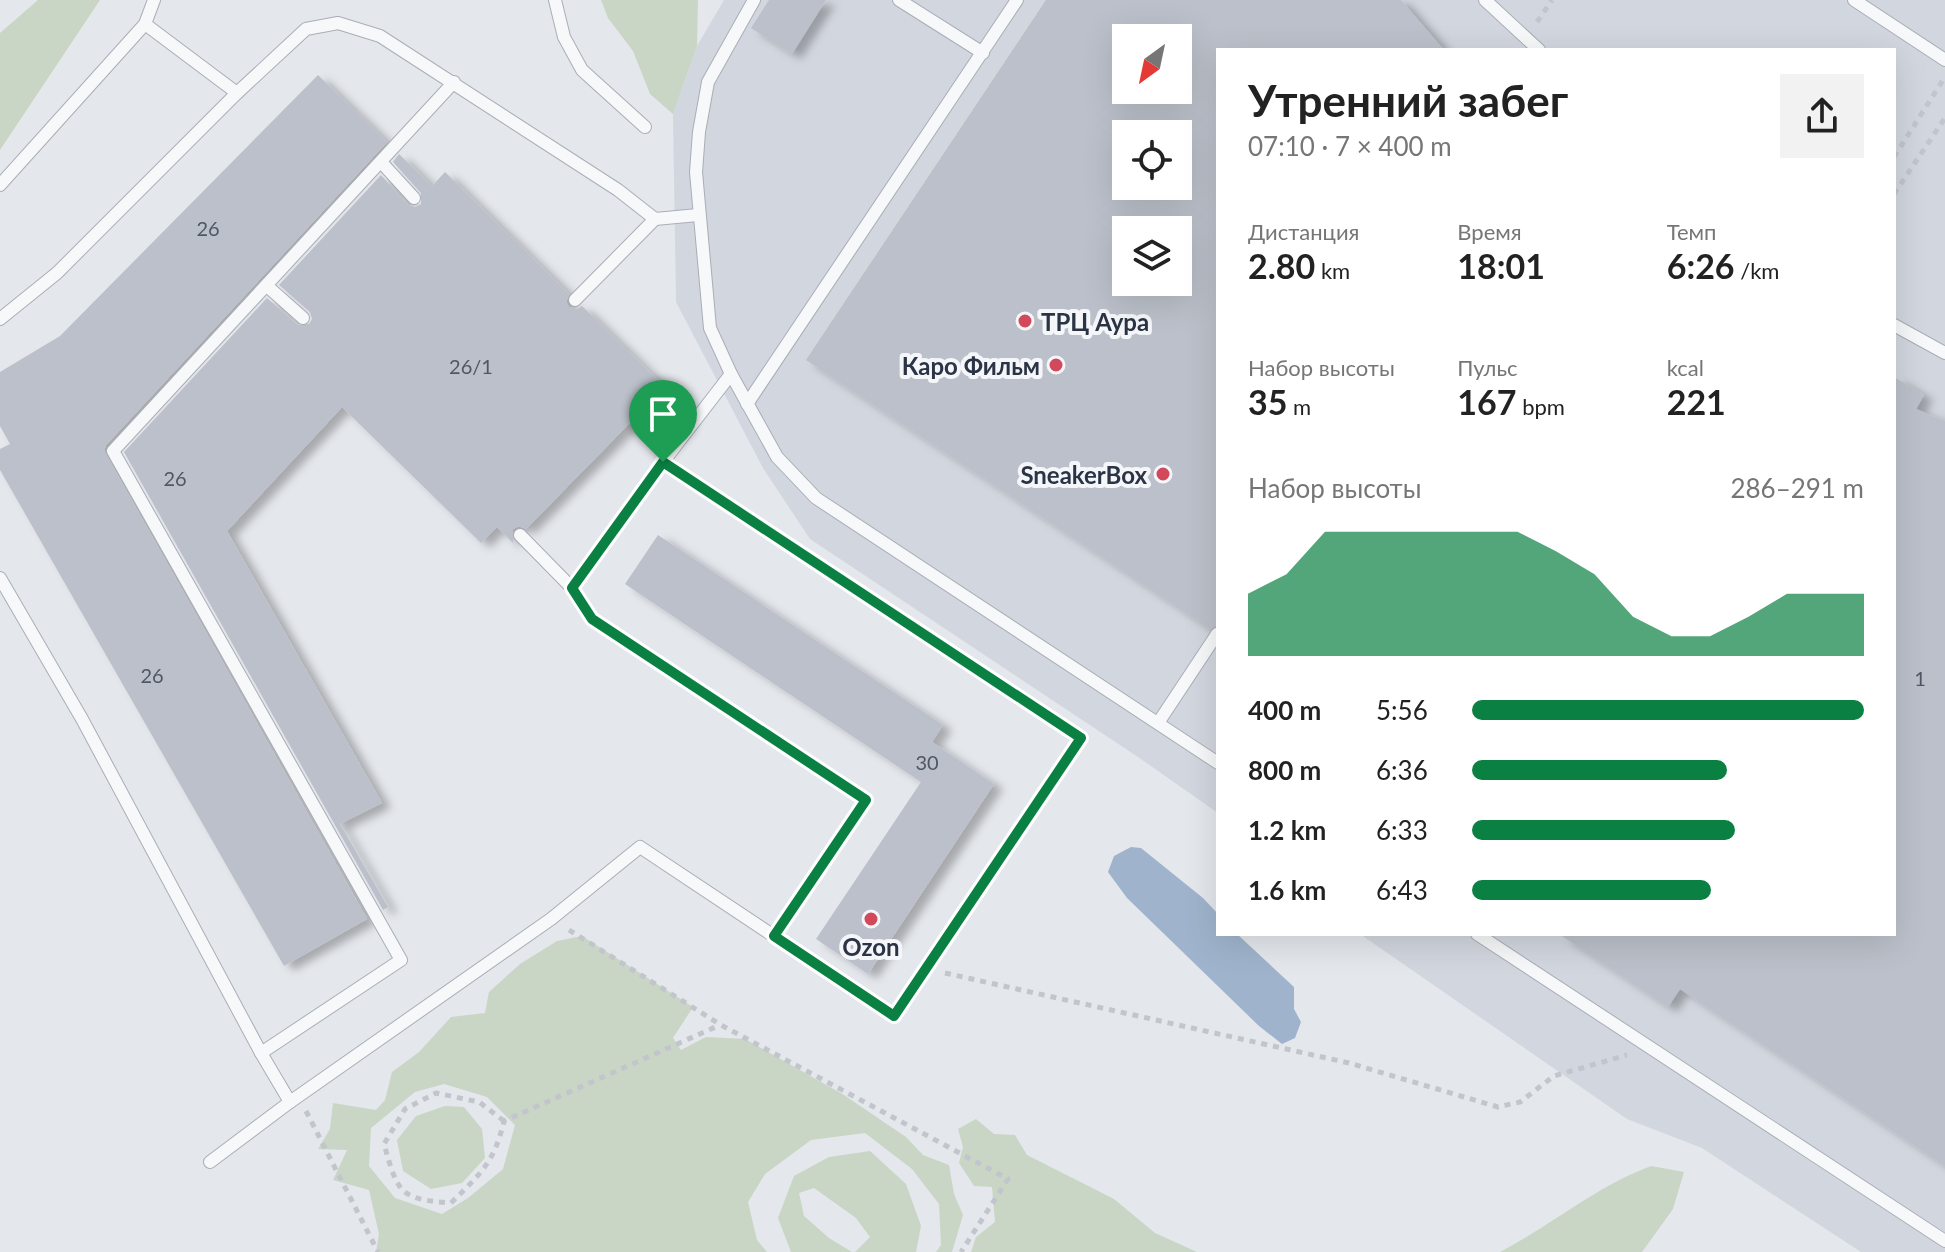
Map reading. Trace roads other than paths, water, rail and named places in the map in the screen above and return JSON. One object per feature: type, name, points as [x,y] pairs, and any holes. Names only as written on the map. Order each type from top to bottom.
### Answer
[{"type":"lane","points":[[0,185],[145,24],[154,0]]},
{"type":"lane","points":[[555,0],[564,37],[582,70],[645,127]]},
{"type":"lane","points":[[754,0],[708,82],[699,132],[696,172],[698,215],[710,328],[731,374],[777,457],[816,498],[1216,762]]},
{"type":"lane","points":[[899,0],[983,53]]},
{"type":"lane","points":[[747,404],[1017,0]]},
{"type":"lane","points":[[1485,0],[1537,48]]},
{"type":"lane","points":[[1854,0],[1945,60]]},
{"type":"lane","points":[[0,319],[57,273],[237,93],[306,29],[338,23],[380,36],[618,190],[655,219]]},
{"type":"lane","points":[[145,24],[237,93]]},
{"type":"lane","points":[[261,1053],[401,960],[113,451],[454,82]]},
{"type":"lane","points":[[381,162],[414,198]]},
{"type":"lane","points":[[575,300],[655,219],[698,215]]},
{"type":"lane","points":[[267,286],[303,318]]},
{"type":"lane","points":[[1896,326],[1945,353]]},
{"type":"lane","points":[[572,588],[731,374]]},
{"type":"lane","points":[[210,1162],[294,1099],[551,919],[640,847],[894,1016],[1081,738],[663,462]]},
{"type":"lane","points":[[520,535],[572,588],[592,619],[866,800],[774,936]]},
{"type":"lane","points":[[0,578],[82,719],[261,1053],[294,1099]]},
{"type":"lane","points":[[1158,723],[1216,636]]},
{"type":"lane","points":[[1480,936],[1945,1241]]},
{"type":"water","points":[[1131,847],[1141,848],[1216,912],[1216,936],[1239,936],[1294,987],[1294,1009],[1301,1022],[1295,1038],[1282,1044],[1259,1026],[1127,898],[1108,872],[1114,856]]},
{"type":"place","name":"ТРЦ Аура","points":[[1025,321]]},
{"type":"place","name":"Каро Фильм","points":[[1056,365]]},
{"type":"place","name":"SneakerBox","points":[[1163,474]]},
{"type":"place","name":"Ozon","points":[[871,919]]}]
